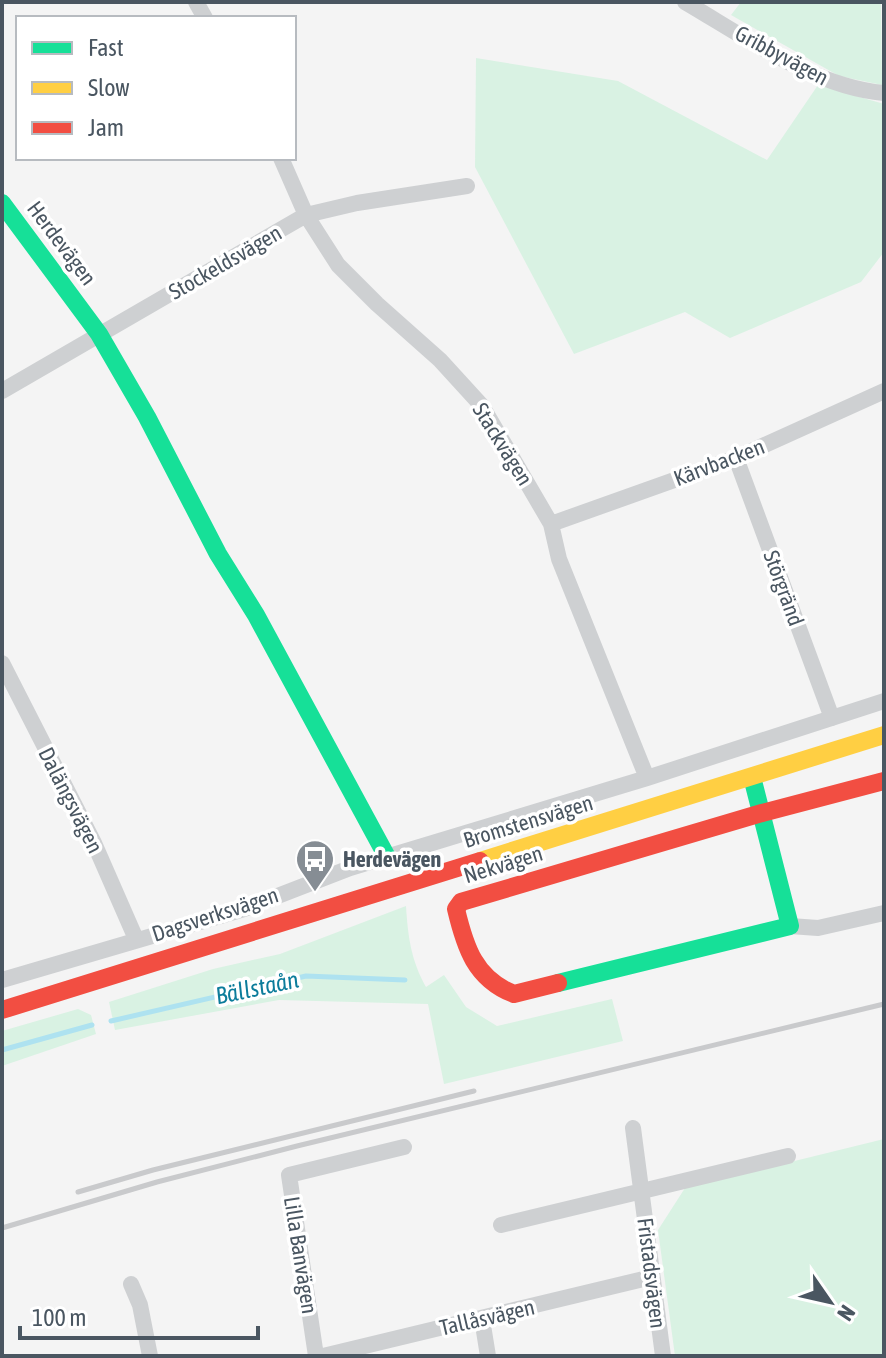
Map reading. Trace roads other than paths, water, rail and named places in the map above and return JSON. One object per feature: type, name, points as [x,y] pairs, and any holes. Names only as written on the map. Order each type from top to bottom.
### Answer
[{"type":"street","name":"Gribbyvägen","points":[[685,2],[829,82],[860,91],[884,93]]},
{"type":"street","name":"Stackvägen","points":[[282,160],[306,215],[338,265],[440,360],[482,406],[551,524],[559,559],[647,778]]},
{"type":"street","name":"Stockeldsvägen","points":[[2,391],[306,215],[357,203],[467,186]]},
{"type":"street","name":"Herdevägen","points":[[2,203],[99,334],[387,857]]},
{"type":"street","name":"Kärvbacken","points":[[551,524],[736,458],[884,391]]},
{"type":"street","name":"Störgränd","points":[[736,458],[832,718]]},
{"type":"street","name":"Dalängsvägen","points":[[3,666],[94,843],[136,939]]},
{"type":"street","name":"Dagsverksvägen","points":[[2,980],[244,909],[305,884],[387,857],[647,778],[884,701]]},
{"type":"street","name":"Bromstensvägen","points":[[2,1010],[884,735]]},
{"type":"street","points":[[752,777],[790,926]]},
{"type":"street","name":"Nekvägen","points":[[884,781],[762,813],[461,902],[456,909],[476,968],[485,980],[514,994],[790,926],[818,928],[884,913]]},
{"type":"street","name":"Fristadsvägen","points":[[633,1128],[663,1356]]},
{"type":"street","name":"Lilla Banvägen","points":[[316,1356],[289,1175],[404,1147]]},
{"type":"street","name":"Fristadsvägen","points":[[501,1225],[788,1156]]},
{"type":"street","name":"Tallåsvägen","points":[[323,1356],[652,1277]]},
{"type":"street","points":[[131,1284],[140,1305],[150,1356]]},
{"type":"street","points":[[482,1319],[488,1356]]},
{"type":"waterway","name":"Bällstaån","points":[[111,1021],[306,976],[405,980]]},
{"type":"waterway","name":"Bällstaån","points":[[2,1050],[92,1025]]},
{"type":"railway","points":[[2,1228],[157,1182],[297,1146],[884,1004]]},
{"type":"railway","points":[[78,1192],[153,1170],[474,1091]]},
{"type":"place","name":"Herdevägen","points":[[315,893]]}]
